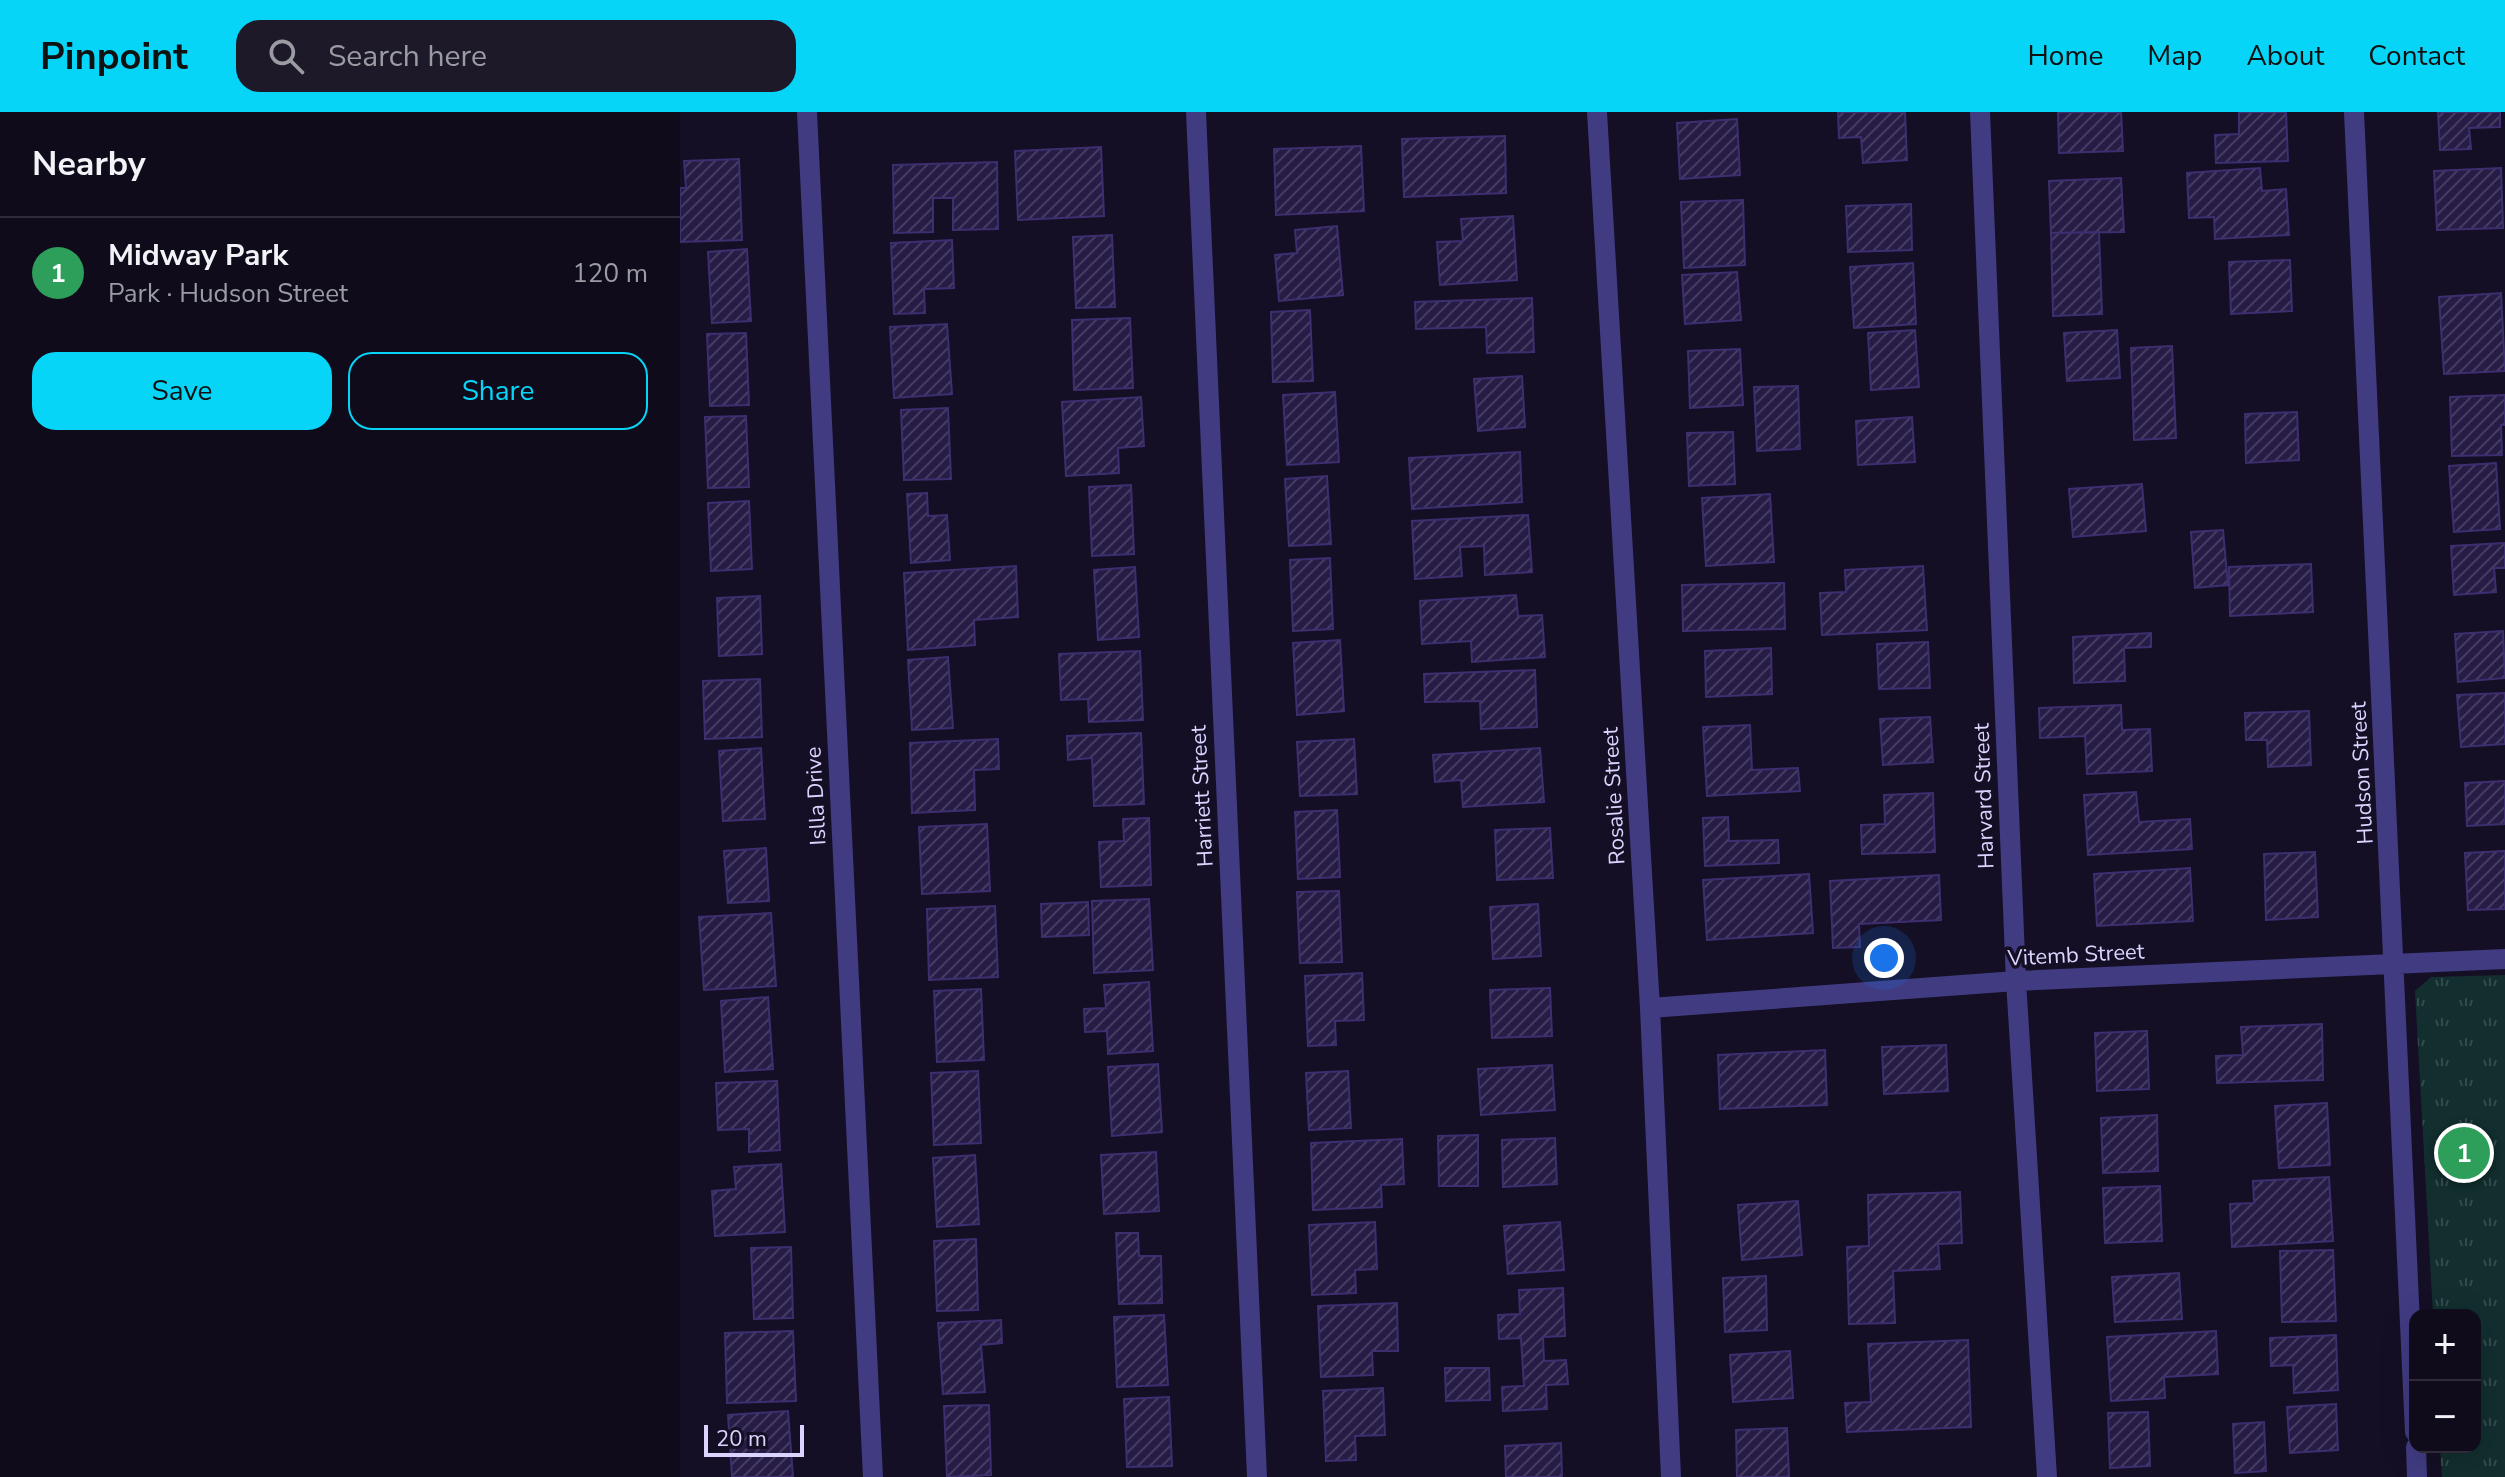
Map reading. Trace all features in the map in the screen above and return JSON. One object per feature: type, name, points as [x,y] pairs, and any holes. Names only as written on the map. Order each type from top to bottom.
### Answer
[{"type":"street","name":"Islla Drive","points":[[807,112],[873,1477]]},
{"type":"street","name":"Harriett Street","points":[[1196,112],[1257,1477]]},
{"type":"street","name":"Rosalie Street","points":[[1597,112],[1650,1008],[1671,1477]]},
{"type":"street","name":"Harvard Street","points":[[1980,112],[2016,981],[2047,1477]]},
{"type":"street","name":"Hudson Street","points":[[2354,112],[2413,1381]]},
{"type":"street","name":"Vitemb Street","points":[[1650,1008],[2016,981],[2505,959]]},
{"type":"street","points":[[2416,1453],[2417,1477]]},
{"type":"green space","points":[[2505,975],[2505,1477],[2442,1477],[2440,1453],[2481,1453],[2481,1309],[2433,1309],[2415,991],[2431,977]]},
{"type":"building","points":[[1838,112],[1905,112],[1907,160],[1863,163],[1861,137],[1839,138]]},
{"type":"building","points":[[2058,112],[2121,112],[2123,151],[2059,153]]},
{"type":"building","points":[[2239,112],[2286,112],[2288,161],[2216,163],[2215,135],[2239,134]]},
{"type":"building","points":[[2438,112],[2500,112],[2500,127],[2469,128],[2471,149],[2440,150]]},
{"type":"building","points":[[1737,119],[1740,175],[1680,179],[1677,123]]},
{"type":"building","points":[[1505,136],[1506,193],[1404,197],[1402,139]]},
{"type":"building","points":[[1361,146],[1364,211],[1276,215],[1274,149]]},
{"type":"building","points":[[1101,147],[1104,216],[1018,220],[1015,151]]},
{"type":"building","points":[[739,159],[742,240],[680,242],[680,188],[686,188],[684,161]]},
{"type":"building","points":[[997,162],[998,229],[953,230],[953,198],[933,198],[933,232],[894,233],[893,165]]},
{"type":"building","points":[[2260,168],[2262,191],[2286,189],[2289,235],[2215,239],[2214,217],[2189,218],[2187,173]]},
{"type":"building","points":[[2501,168],[2503,228],[2437,230],[2434,171]]},
{"type":"building","points":[[2121,178],[2124,232],[2051,233],[2049,181]]},
{"type":"building","points":[[1743,200],[1745,265],[1684,268],[1681,202]]},
{"type":"building","points":[[1911,204],[1912,250],[1848,252],[1846,206]]},
{"type":"building","points":[[1513,216],[1517,280],[1440,285],[1437,242],[1463,241],[1461,219]]},
{"type":"building","points":[[1337,226],[1343,295],[1279,301],[1275,255],[1297,253],[1295,230]]},
{"type":"building","points":[[2099,232],[2102,314],[2053,316],[2051,233]]},
{"type":"building","points":[[1112,235],[1115,307],[1076,308],[1073,237]]},
{"type":"building","points":[[952,240],[954,288],[924,289],[925,313],[894,314],[891,243]]},
{"type":"building","points":[[747,249],[751,321],[712,323],[708,252]]},
{"type":"building","points":[[2290,260],[2292,311],[2231,314],[2229,262]]},
{"type":"building","points":[[1913,263],[1916,324],[1854,328],[1850,267]]},
{"type":"building","points":[[1737,272],[1741,320],[1685,324],[1682,275]]},
{"type":"building","points":[[2501,293],[2505,371],[2444,374],[2439,297]]},
{"type":"building","points":[[1532,298],[1534,352],[1487,353],[1486,327],[1416,329],[1415,302]]},
{"type":"building","points":[[1310,310],[1313,381],[1273,382],[1271,312]]},
{"type":"building","points":[[1130,318],[1133,388],[1074,390],[1072,320]]},
{"type":"building","points":[[947,324],[952,394],[894,398],[890,327]]},
{"type":"building","points":[[1915,330],[1919,387],[1871,390],[1868,333]]},
{"type":"building","points":[[2117,330],[2120,378],[2067,381],[2064,333]]},
{"type":"building","points":[[746,333],[749,405],[710,406],[707,334]]},
{"type":"building","points":[[2172,346],[2176,438],[2134,440],[2131,348]]},
{"type":"building","points":[[1740,349],[1743,405],[1690,408],[1688,351]]},
{"type":"building","points":[[1522,376],[1525,427],[1478,431],[1474,379]]},
{"type":"building","points":[[1798,386],[1800,449],[1757,451],[1754,387]]},
{"type":"building","points":[[1335,392],[1339,462],[1287,465],[1283,395]]},
{"type":"building","points":[[2505,395],[2505,425],[2501,425],[2502,455],[2452,456],[2450,397]]},
{"type":"building","points":[[1141,397],[1144,446],[1118,448],[1119,473],[1066,476],[1062,402]]},
{"type":"building","points":[[948,408],[951,479],[904,480],[901,410]]},
{"type":"building","points":[[2297,412],[2299,460],[2246,463],[2245,414]]},
{"type":"building","points":[[746,416],[749,487],[708,488],[705,417]]},
{"type":"building","points":[[1912,417],[1915,462],[1858,465],[1856,421]]},
{"type":"building","points":[[1733,432],[1735,484],[1689,486],[1687,433]]},
{"type":"building","points":[[1520,452],[1522,502],[1412,509],[1409,458]]},
{"type":"building","points":[[2496,463],[2500,529],[2454,532],[2449,466]]},
{"type":"building","points":[[1327,476],[1331,544],[1289,546],[1285,479]]},
{"type":"building","points":[[2142,484],[2146,531],[2073,537],[2069,489]]},
{"type":"building","points":[[1131,485],[1134,554],[1092,556],[1089,487]]},
{"type":"building","points":[[927,493],[928,516],[947,515],[950,560],[911,563],[907,494]]},
{"type":"building","points":[[1770,494],[1774,562],[1706,566],[1702,498]]},
{"type":"building","points":[[749,501],[752,569],[711,571],[708,503]]},
{"type":"building","points":[[1528,515],[1532,572],[1485,575],[1484,546],[1460,547],[1462,576],[1415,579],[1412,521]]},
{"type":"building","points":[[2223,530],[2228,585],[2195,588],[2191,532]]},
{"type":"building","points":[[2505,543],[2505,568],[2494,568],[2496,592],[2454,595],[2451,546]]},
{"type":"building","points":[[1330,558],[1333,629],[1293,631],[1290,560]]},
{"type":"building","points":[[2311,564],[2313,612],[2230,616],[2229,567]]},
{"type":"building","points":[[1016,566],[1018,617],[974,620],[975,645],[908,650],[904,573]]},
{"type":"building","points":[[1923,566],[1927,630],[1822,635],[1820,593],[1846,592],[1845,570]]},
{"type":"building","points":[[1135,567],[1139,637],[1098,640],[1094,570]]},
{"type":"building","points":[[1784,583],[1785,629],[1683,631],[1682,585]]},
{"type":"building","points":[[1516,595],[1518,616],[1542,615],[1545,657],[1472,662],[1471,641],[1422,644],[1420,601]]},
{"type":"building","points":[[760,596],[762,654],[719,656],[717,598]]},
{"type":"building","points":[[2503,631],[2505,678],[2458,682],[2455,634]]},
{"type":"building","points":[[2151,633],[2151,647],[2124,648],[2125,681],[2074,683],[2073,637]]},
{"type":"building","points":[[1340,640],[1344,711],[1297,715],[1293,643]]},
{"type":"building","points":[[1928,642],[1930,688],[1879,689],[1877,644]]},
{"type":"building","points":[[1771,648],[1772,694],[1706,697],[1705,651]]},
{"type":"building","points":[[1140,651],[1143,720],[1089,722],[1088,699],[1061,700],[1059,654]]},
{"type":"building","points":[[948,657],[953,728],[912,730],[908,660]]},
{"type":"building","points":[[1535,670],[1537,727],[1481,729],[1480,701],[1425,702],[1424,674]]},
{"type":"building","points":[[760,679],[762,737],[705,739],[703,681]]},
{"type":"building","points":[[2505,693],[2505,744],[2461,747],[2457,695]]},
{"type":"building","points":[[2121,705],[2122,730],[2150,729],[2152,771],[2087,774],[2085,736],[2040,738],[2039,708]]},
{"type":"building","points":[[2309,711],[2311,765],[2268,767],[2267,740],[2246,740],[2245,713]]},
{"type":"building","points":[[1930,717],[1933,762],[1883,765],[1880,719]]},
{"type":"building","points":[[1750,725],[1752,770],[1798,768],[1800,791],[1707,796],[1703,727]]},
{"type":"building","points":[[1141,733],[1144,804],[1094,806],[1092,758],[1068,760],[1067,736]]},
{"type":"building","points":[[998,739],[999,769],[974,770],[975,810],[912,813],[910,743]]},
{"type":"building","points":[[1354,739],[1357,794],[1300,796],[1297,742]]},
{"type":"building","points":[[761,748],[765,819],[723,821],[719,751]]},
{"type":"building","points":[[1540,748],[1544,802],[1463,807],[1461,780],[1435,782],[1433,755]]},
{"type":"building","points":[[2505,781],[2505,824],[2467,826],[2465,783]]},
{"type":"building","points":[[2136,792],[2139,822],[2190,819],[2192,849],[2088,855],[2084,795]]},
{"type":"building","points":[[1933,793],[1935,852],[1862,854],[1861,825],[1885,824],[1884,795]]},
{"type":"building","points":[[1337,810],[1340,877],[1298,879],[1295,812]]},
{"type":"building","points":[[1728,817],[1729,841],[1778,840],[1779,863],[1705,866],[1703,818]]},
{"type":"building","points":[[1149,818],[1151,885],[1101,887],[1099,842],[1124,841],[1123,819]]},
{"type":"building","points":[[987,824],[990,891],[922,894],[919,827]]},
{"type":"building","points":[[1550,828],[1553,878],[1497,880],[1495,830]]},
{"type":"building","points":[[766,848],[769,901],[728,903],[724,851]]},
{"type":"building","points":[[2505,851],[2505,909],[2468,910],[2465,853]]},
{"type":"building","points":[[2315,852],[2318,917],[2266,920],[2264,854]]},
{"type":"building","points":[[2190,868],[2193,921],[2097,926],[2094,874]]},
{"type":"building","points":[[1809,874],[1813,933],[1707,940],[1703,880]]},
{"type":"building","points":[[1939,875],[1941,920],[1859,924],[1860,947],[1833,948],[1830,881]]},
{"type":"building","points":[[1339,891],[1342,962],[1300,963],[1297,892]]},
{"type":"building","points":[[1149,899],[1153,970],[1094,973],[1092,901]]},
{"type":"building","points":[[1088,902],[1089,935],[1042,937],[1041,904]]},
{"type":"building","points":[[1538,904],[1541,956],[1493,959],[1490,907]]},
{"type":"building","points":[[995,906],[998,977],[929,980],[927,909]]},
{"type":"building","points":[[771,913],[776,986],[704,990],[699,917]]},
{"type":"building","points":[[1362,973],[1364,1020],[1335,1021],[1336,1045],[1308,1046],[1305,976]]},
{"type":"building","points":[[1149,982],[1153,1051],[1108,1054],[1107,1031],[1085,1032],[1084,1009],[1106,1008],[1104,985]]},
{"type":"building","points":[[1550,988],[1552,1036],[1492,1038],[1490,990]]},
{"type":"building","points":[[981,989],[984,1060],[937,1062],[934,991]]},
{"type":"building","points":[[768,997],[773,1069],[725,1072],[721,1001]]},
{"type":"building","points":[[2322,1024],[2323,1080],[2217,1083],[2216,1056],[2243,1055],[2241,1027]]},
{"type":"building","points":[[2147,1031],[2149,1089],[2097,1091],[2095,1033]]},
{"type":"building","points":[[1946,1045],[1948,1091],[1884,1094],[1882,1047]]},
{"type":"building","points":[[1825,1050],[1827,1105],[1720,1109],[1718,1055]]},
{"type":"building","points":[[1158,1064],[1162,1132],[1112,1136],[1108,1067]]},
{"type":"building","points":[[1552,1065],[1555,1110],[1481,1115],[1478,1069]]},
{"type":"building","points":[[978,1071],[981,1143],[934,1145],[931,1073]]},
{"type":"building","points":[[1348,1071],[1351,1128],[1309,1130],[1306,1073]]},
{"type":"building","points":[[777,1081],[780,1150],[749,1152],[749,1129],[718,1130],[716,1083]]},
{"type":"building","points":[[2327,1103],[2330,1165],[2279,1168],[2275,1106]]},
{"type":"building","points":[[2157,1115],[2158,1171],[2103,1173],[2101,1118]]},
{"type":"building","points":[[1478,1135],[1478,1186],[1439,1186],[1438,1136]]},
{"type":"building","points":[[1555,1138],[1557,1184],[1503,1187],[1502,1140]]},
{"type":"building","points":[[1402,1139],[1404,1184],[1381,1185],[1382,1207],[1313,1210],[1311,1143]]},
{"type":"building","points":[[1156,1152],[1159,1211],[1104,1214],[1101,1155]]},
{"type":"building","points":[[975,1155],[979,1224],[937,1227],[933,1158]]},
{"type":"building","points":[[781,1164],[785,1232],[715,1236],[712,1191],[736,1189],[734,1167]]},
{"type":"building","points":[[2329,1177],[2333,1241],[2232,1247],[2230,1204],[2254,1203],[2253,1181]]},
{"type":"building","points":[[2160,1186],[2162,1241],[2105,1243],[2103,1188]]},
{"type":"building","points":[[1960,1192],[1962,1243],[1938,1244],[1940,1269],[1893,1271],[1895,1323],[1849,1324],[1847,1247],[1869,1246],[1868,1195]]},
{"type":"building","points":[[1798,1201],[1802,1255],[1742,1260],[1738,1205]]},
{"type":"building","points":[[1375,1222],[1377,1269],[1355,1270],[1356,1293],[1312,1295],[1309,1225]]},
{"type":"building","points":[[1560,1222],[1564,1270],[1508,1274],[1504,1226]]},
{"type":"building","points":[[1116,1233],[1138,1233],[1139,1256],[1161,1256],[1162,1303],[1119,1304]]},
{"type":"building","points":[[976,1239],[978,1310],[937,1311],[934,1241]]},
{"type":"building","points":[[791,1247],[793,1318],[754,1319],[751,1248]]},
{"type":"building","points":[[2333,1250],[2336,1321],[2282,1322],[2280,1251]]},
{"type":"building","points":[[2179,1273],[2182,1319],[2115,1322],[2112,1277]]},
{"type":"building","points":[[1766,1276],[1767,1330],[1725,1332],[1723,1278]]},
{"type":"building","points":[[1563,1288],[1565,1336],[1543,1337],[1544,1361],[1566,1360],[1568,1384],[1546,1385],[1547,1409],[1503,1411],[1502,1387],[1524,1386],[1521,1338],[1499,1339],[1498,1315],[1520,1314],[1519,1290]]},
{"type":"building","points":[[1397,1303],[1398,1351],[1372,1351],[1373,1375],[1321,1377],[1318,1306]]},
{"type":"building","points":[[1164,1315],[1168,1385],[1117,1387],[1114,1317]]},
{"type":"building","points":[[1001,1320],[1002,1343],[981,1345],[985,1392],[943,1394],[938,1323]]},
{"type":"building","points":[[793,1331],[796,1401],[727,1403],[725,1333]]},
{"type":"building","points":[[2216,1331],[2218,1374],[2164,1377],[2165,1398],[2111,1401],[2107,1337]]},
{"type":"building","points":[[2336,1335],[2338,1390],[2294,1393],[2293,1365],[2271,1366],[2270,1338]]},
{"type":"building","points":[[1968,1340],[1971,1427],[1847,1432],[1845,1403],[1871,1402],[1868,1344]]},
{"type":"building","points":[[1790,1351],[1793,1398],[1733,1402],[1730,1355]]},
{"type":"building","points":[[1445,1368],[1489,1368],[1490,1400],[1446,1401]]},
{"type":"building","points":[[1383,1388],[1385,1435],[1355,1436],[1356,1460],[1326,1461],[1323,1391]]},
{"type":"building","points":[[1169,1397],[1172,1466],[1127,1467],[1124,1399]]},
{"type":"building","points":[[2336,1404],[2338,1450],[2290,1453],[2287,1407]]},
{"type":"building","points":[[989,1405],[991,1475],[947,1477],[944,1406]]},
{"type":"building","points":[[788,1411],[793,1477],[732,1477],[728,1415]]},
{"type":"building","points":[[2148,1412],[2150,1466],[2110,1468],[2108,1413]]},
{"type":"building","points":[[2264,1422],[2266,1471],[2235,1473],[2233,1424]]},
{"type":"building","points":[[1787,1428],[1789,1477],[1737,1477],[1736,1430]]},
{"type":"building","points":[[1561,1443],[1562,1477],[1506,1477],[1505,1446]]},
{"type":"place","name":"Midway Park","points":[[2464,1153]]}]
